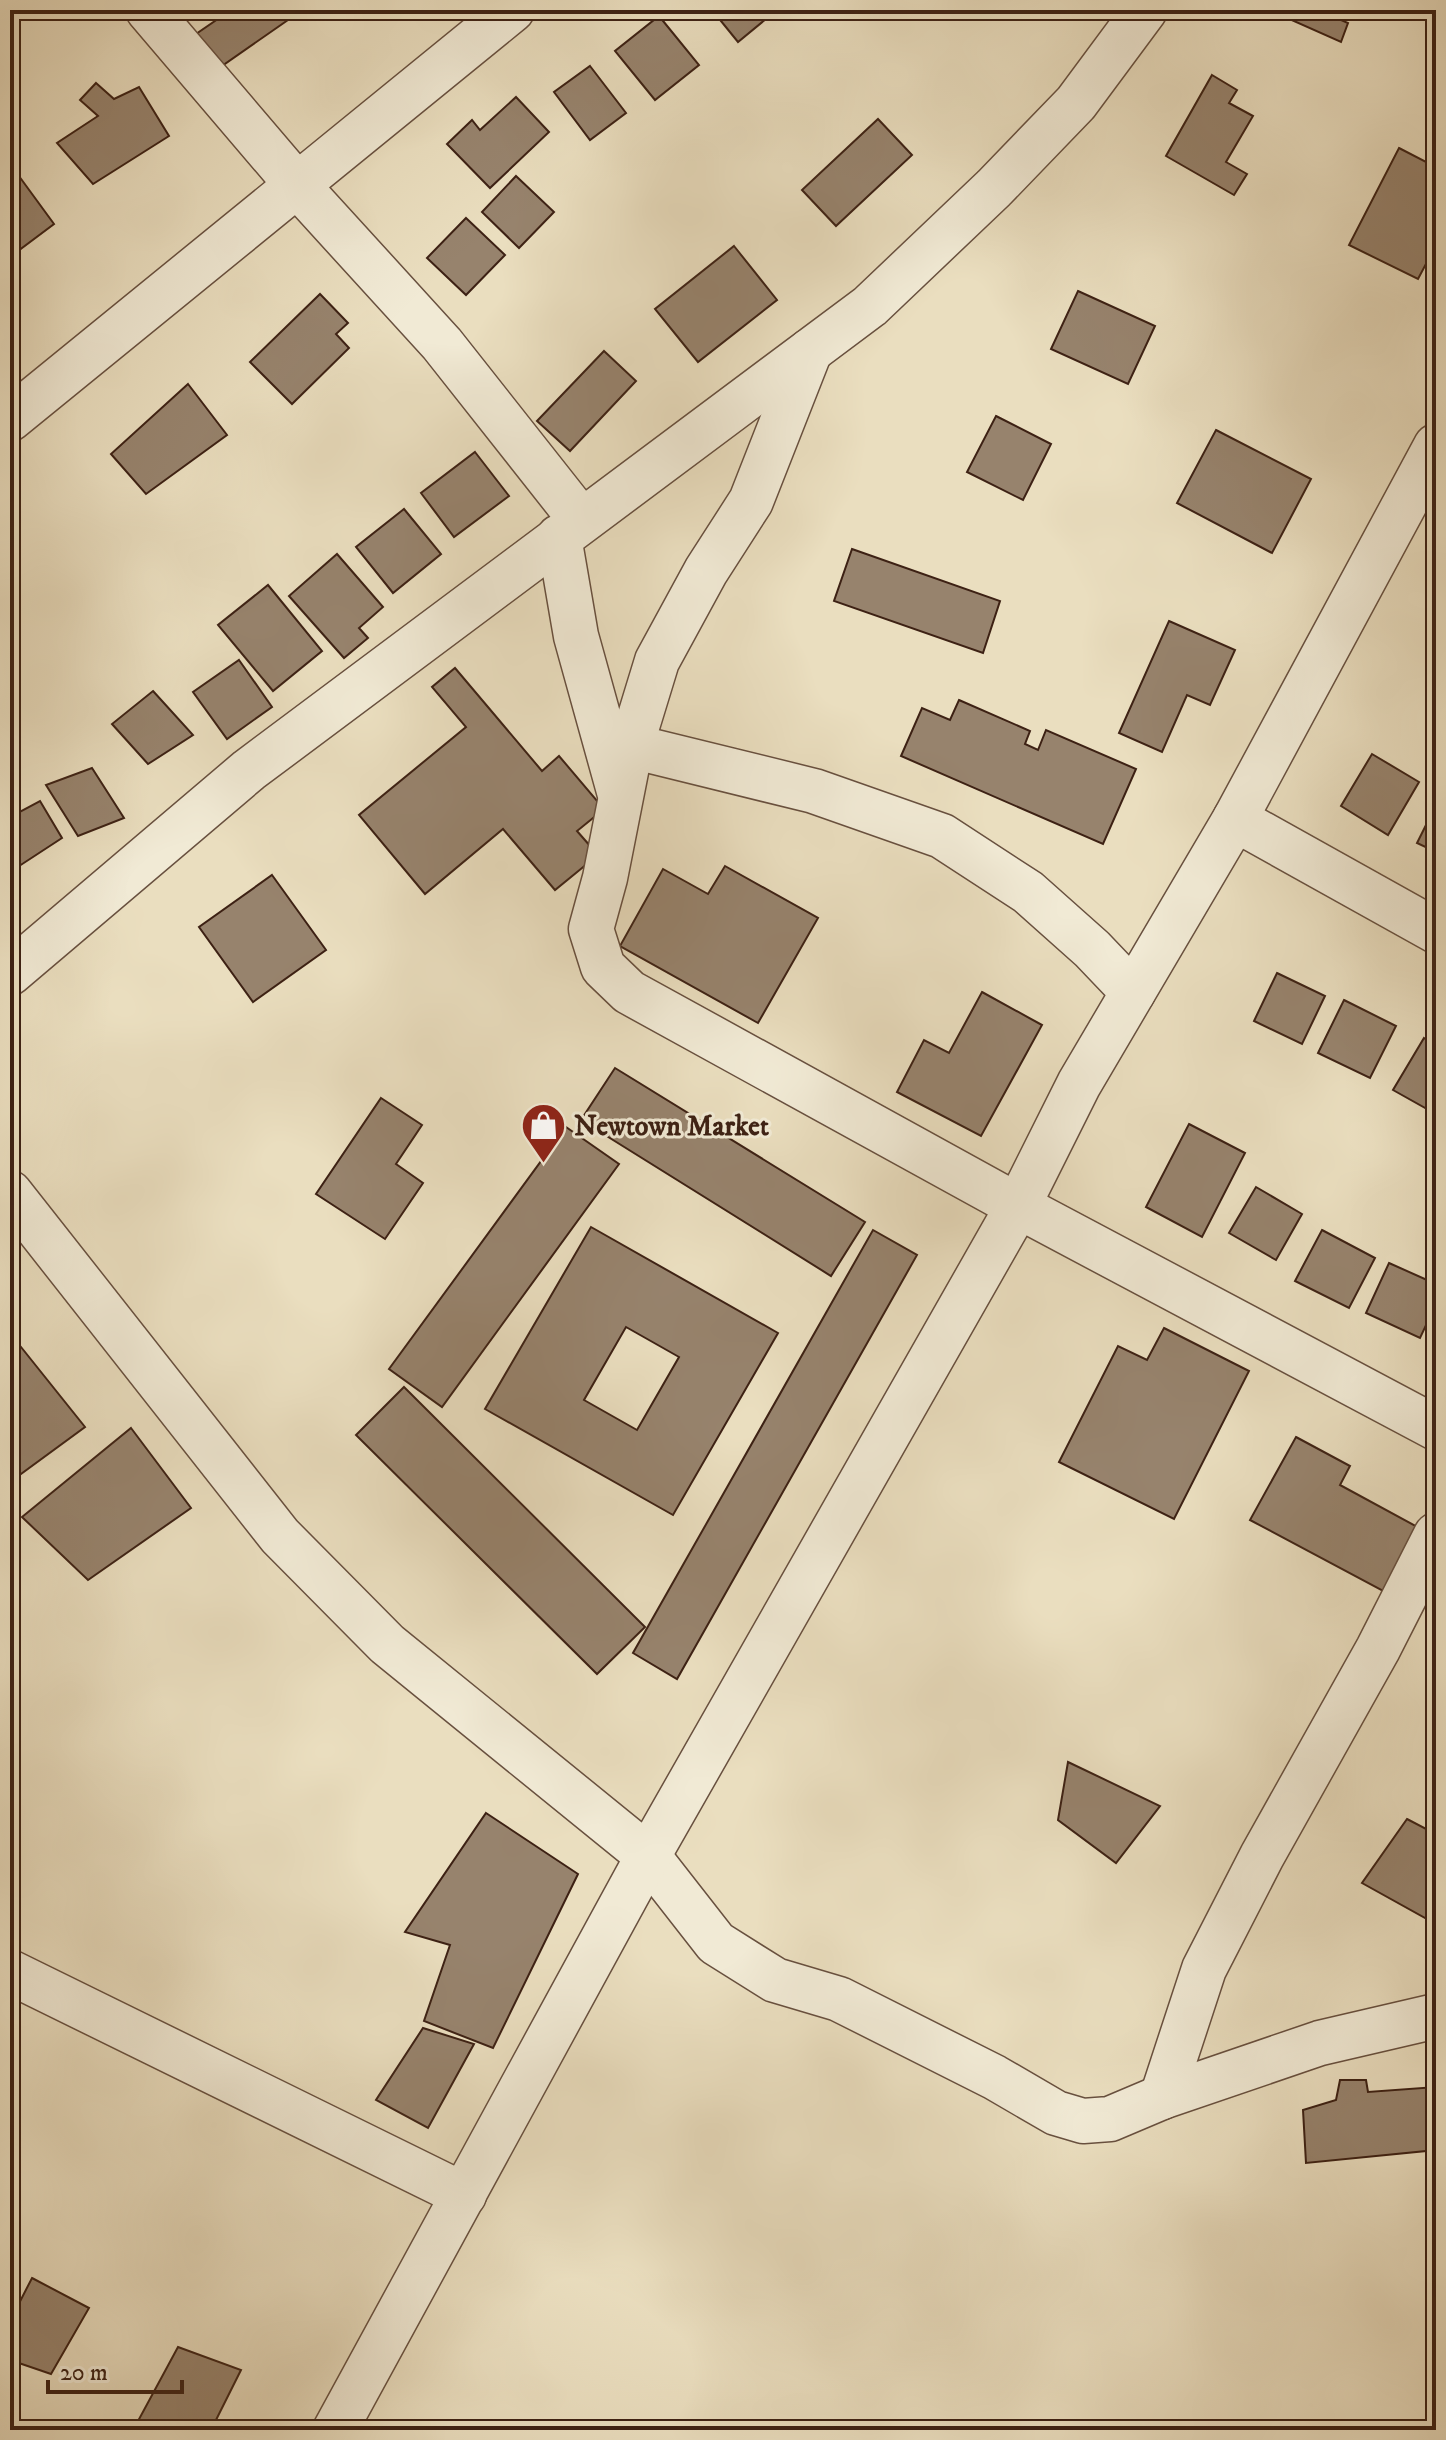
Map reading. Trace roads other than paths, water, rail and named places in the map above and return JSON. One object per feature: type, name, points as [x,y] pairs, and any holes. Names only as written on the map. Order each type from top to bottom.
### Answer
[{"type":"street","points":[[148,10],[298,186],[442,344],[570,528],[576,636],[621,798]]},
{"type":"street","points":[[10,419],[512,10]]},
{"type":"street","points":[[10,973],[249,770],[870,306],[994,188],[1076,103],[1145,10]]},
{"type":"street","points":[[810,351],[751,501],[706,571],[657,661],[631,746],[591,929],[603,967],[629,992],[1018,1206],[1436,1428]]},
{"type":"street","points":[[335,2430],[648,1856],[1018,1206],[1079,1084],[1235,819],[1436,446]]},
{"type":"street","points":[[631,746],[814,791],[942,836],[1028,892],[1092,949],[1133,992]]},
{"type":"street","points":[[1235,819],[1436,931]]},
{"type":"street","points":[[10,1193],[280,1536],[387,1644],[648,1856],[716,1943],[775,1980],[839,1999],[994,2077],[1056,2113],[1083,2121],[1110,2119],[1162,2097],[1320,2043],[1436,2016]]},
{"type":"street","points":[[1162,2097],[1204,1969],[1262,1856],[1378,1649],[1436,1535]]},
{"type":"street","points":[[10,1972],[464,2195]]},
{"type":"place","name":"Newtown Market","points":[[543,1165]]}]
